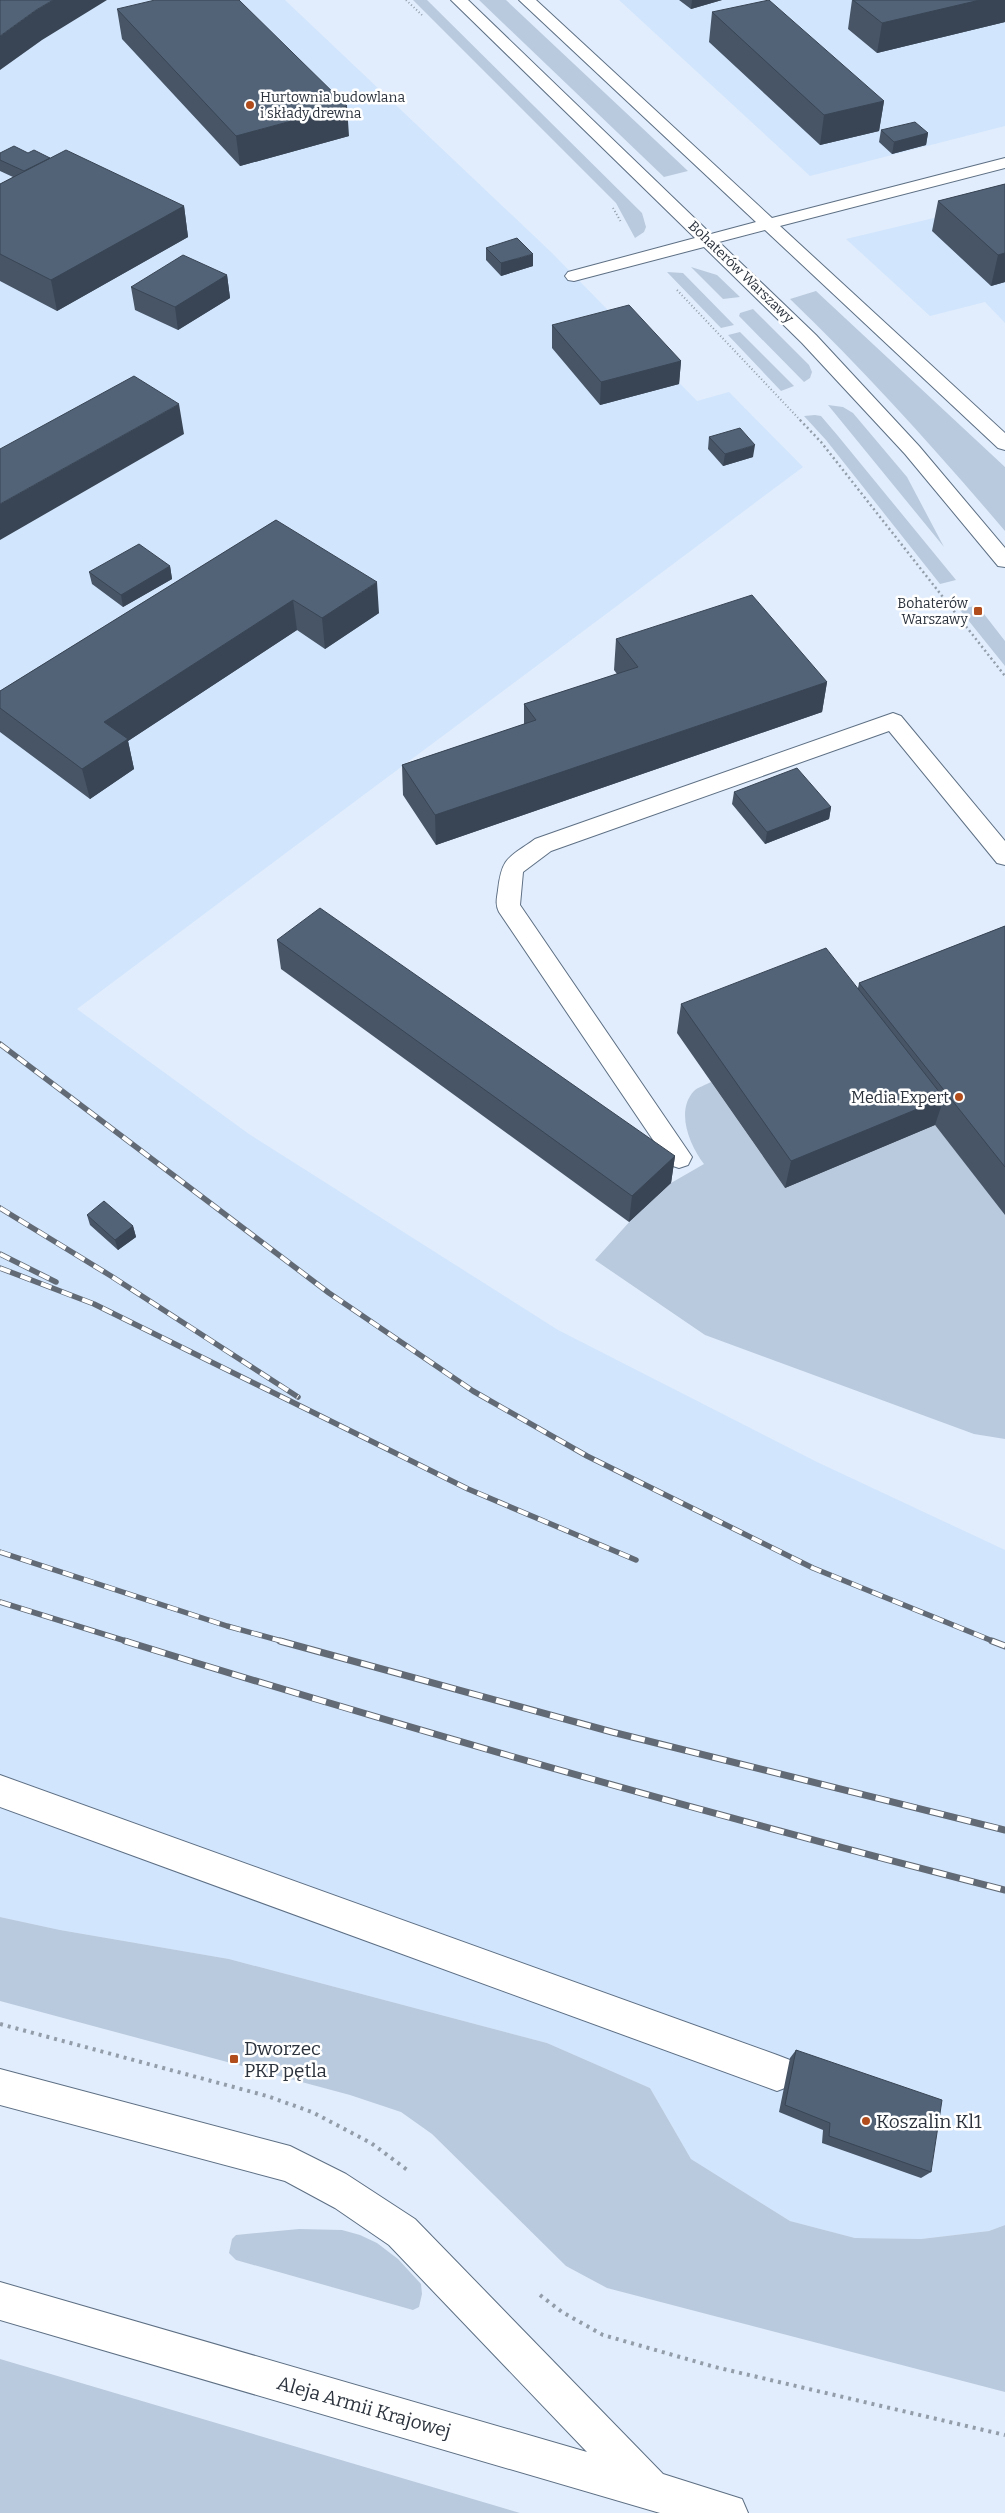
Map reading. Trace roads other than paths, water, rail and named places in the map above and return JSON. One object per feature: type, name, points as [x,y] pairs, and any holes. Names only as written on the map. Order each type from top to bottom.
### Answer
[{"type":"street","name":"Bohaterów Warszawy","points":[[459,0],[809,338],[864,396],[1005,561]]},
{"type":"street","points":[[527,0],[1005,444]]},
{"type":"street","points":[[574,276],[1005,163]]},
{"type":"street","points":[[679,1156],[508,906],[512,868],[543,845],[893,721],[1005,857]]},
{"type":"street","points":[[0,1792],[777,2072]]},
{"type":"street","points":[[0,2087],[290,2164],[330,2183],[367,2206],[402,2232],[652,2491]]},
{"type":"street","name":"Aleja Armii Krajowej","points":[[0,2301],[728,2513]]},
{"type":"railway","points":[[0,1044],[329,1293],[473,1391],[587,1456],[813,1568],[995,1642]]},
{"type":"railway","points":[[0,1208],[111,1276],[298,1397]]},
{"type":"railway","points":[[0,1254],[56,1282]]},
{"type":"railway","points":[[0,1268],[94,1304],[468,1489],[636,1560]]},
{"type":"railway","points":[[0,1552],[227,1626],[285,1642]]},
{"type":"railway","points":[[0,1602],[129,1642]]},
{"type":"railway","points":[[125,1641],[564,1771],[784,1832],[1005,1890]]},
{"type":"railway","points":[[280,1641],[612,1732],[1005,1830]]},
{"type":"railway","points":[[992,1641],[1005,1646]]},
{"type":"place","name":"Hurtownia budowlana i składy drewna","points":[[250,105]]},
{"type":"place","name":"Bohaterów Warszawy","points":[[978,611]]},
{"type":"place","name":"Media Expert","points":[[959,1097]]},
{"type":"place","name":"Dworzec PKP pętla","points":[[234,2059]]},
{"type":"place","name":"Koszalin Kl1","points":[[866,2121]]}]
